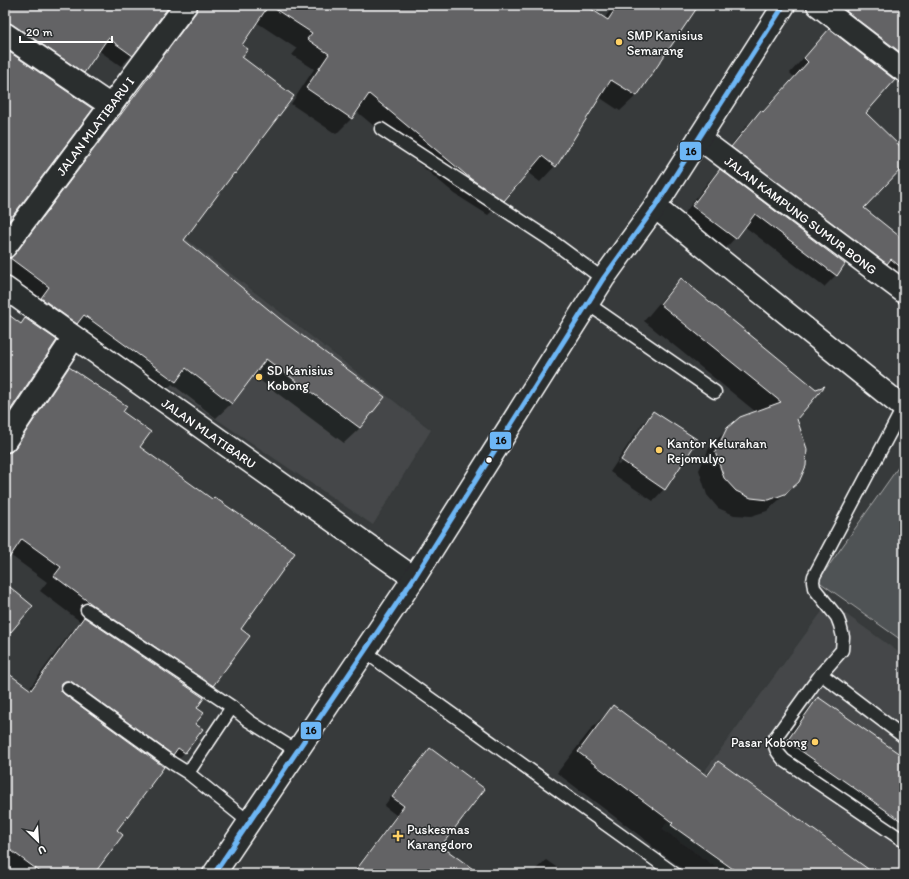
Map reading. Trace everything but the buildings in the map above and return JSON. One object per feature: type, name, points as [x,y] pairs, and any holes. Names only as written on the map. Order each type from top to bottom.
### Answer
[{"type":"main road","name":"JALAN MLATIBARU I","points":[[5,247],[186,5]]},
{"type":"main road","points":[[214,874],[414,578],[603,279],[654,207],[784,5]]},
{"type":"main road","points":[[818,5],[904,71]]},
{"type":"main road","points":[[5,34],[110,106]]},
{"type":"main road","name":"JALAN KAMPUNG SUMUR BONG","points":[[699,138],[904,292]]},
{"type":"main road","points":[[654,207],[904,408]]},
{"type":"main road","name":"JALAN MLATIBARU","points":[[5,288],[414,578]]},
{"type":"main road","points":[[5,441],[74,337]]},
{"type":"lane","points":[[381,129],[549,239],[603,279]]},
{"type":"lane","points":[[588,304],[715,392]]},
{"type":"lane","points":[[904,408],[814,576],[814,588],[837,617],[843,637],[842,650],[821,674],[775,738],[774,744],[776,750],[784,760],[904,841]]},
{"type":"lane","points":[[87,610],[232,707],[250,721],[297,751]]},
{"type":"lane","points":[[364,651],[675,874]]},
{"type":"lane","points":[[821,674],[904,737]]},
{"type":"lane","points":[[68,688],[188,773],[249,822]]},
{"type":"lane","points":[[188,773],[232,707]]},
{"type":"shaded area","name":"SD Kanisius Kobong","points":[[157,216],[431,430],[373,525],[77,325]]},
{"type":"shaded area","points":[[904,459],[904,642],[818,581]]},
{"type":"shaded area","name":"Pasar Kobong","points":[[829,602],[904,656],[904,874],[725,874],[662,829]]},
{"type":"transit line","name":"16","points":[[214,874],[414,578],[603,279],[655,207],[784,5]]},
{"type":"place","name":"SMP Kanisius Semarang","points":[[619,42]]},
{"type":"place","name":"SD Kanisius Kobong","points":[[259,377]]},
{"type":"place","name":"Kantor Kelurahan Rejomulyo","points":[[659,450]]},
{"type":"place","name":"Pasar Kobong","points":[[815,742]]},
{"type":"place","name":"Puskesmas Karangdoro","points":[[398,836]]}]
